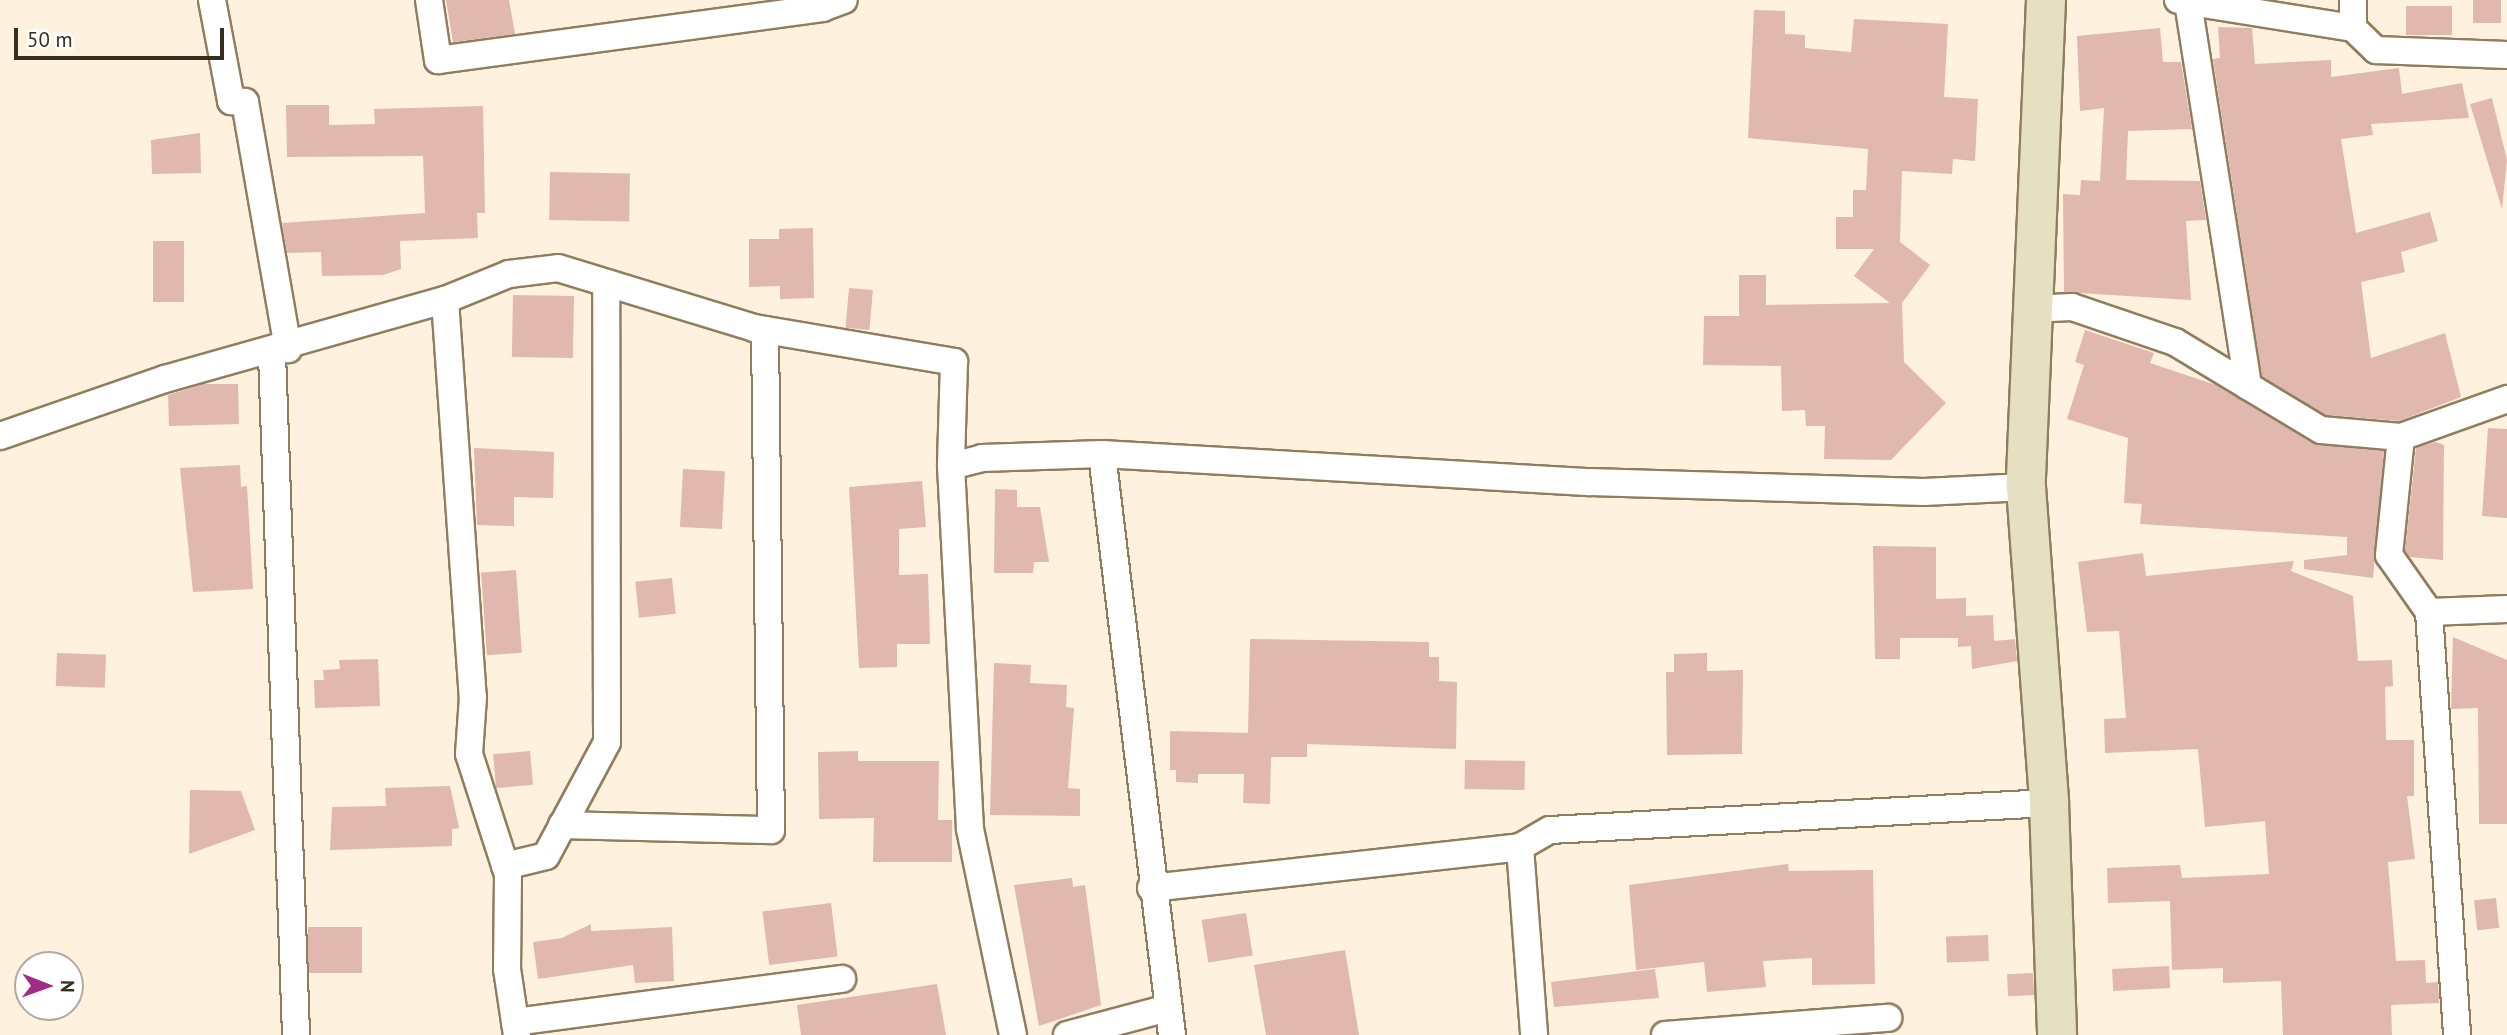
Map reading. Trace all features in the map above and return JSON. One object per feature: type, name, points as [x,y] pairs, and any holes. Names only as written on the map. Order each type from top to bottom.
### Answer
[{"type":"street","points":[[212,0],[231,101],[245,102],[280,351],[296,1035]]},
{"type":"street","points":[[429,0],[438,60],[822,8],[844,0]]},
{"type":"street","points":[[2046,0],[2029,309],[2026,487],[2049,803],[2057,1035]]},
{"type":"street","points":[[2353,0],[2353,28]]},
{"type":"street","points":[[2248,386],[2183,1],[2353,28],[2376,50],[2507,55]]},
{"type":"street","points":[[0,436],[165,379],[280,351],[445,300],[509,274],[558,268],[765,330],[954,362],[951,466],[970,828],[1013,1035]]},
{"type":"street","points":[[505,866],[545,856],[607,742],[606,283]]},
{"type":"street","points":[[445,300],[473,697],[469,754],[505,866],[506,969],[516,1029],[842,979]]},
{"type":"street","points":[[2029,309],[2072,307],[2175,342],[2321,430],[2401,437],[2507,399]]},
{"type":"street","points":[[562,825],[771,830],[765,330]]},
{"type":"street","points":[[2401,437],[2389,555],[2430,612],[2457,1035]]},
{"type":"street","points":[[951,466],[982,458],[1102,454],[1590,482],[1924,492],[2026,487]]},
{"type":"street","points":[[1102,454],[1152,888],[1172,1035]]},
{"type":"street","points":[[2430,612],[2507,609]]},
{"type":"street","points":[[1152,888],[1520,847],[1550,830],[2049,803]]},
{"type":"street","points":[[1520,847],[1534,1035]]},
{"type":"street","points":[[1067,1035],[1168,1008]]},
{"type":"street","points":[[1665,1035],[1888,1018]]},
{"type":"building","points":[[446,0],[509,0],[515,34],[453,42]]},
{"type":"building","points":[[2473,0],[2501,0],[2501,23],[2473,23]]},
{"type":"building","points":[[2406,6],[2452,6],[2452,35],[2406,35]]},
{"type":"building","points":[[1754,10],[1785,11],[1785,34],[1805,35],[1805,48],[1851,52],[1854,19],[1948,24],[1944,97],[1978,99],[1975,161],[1953,159],[1952,174],[1902,171],[1900,242],[1930,265],[1902,303],[1904,362],[1946,403],[1891,460],[1824,459],[1825,426],[1806,426],[1805,410],[1782,411],[1781,366],[1703,365],[1704,316],[1739,316],[1739,275],[1766,275],[1766,305],[1890,303],[1854,276],[1874,249],[1836,249],[1836,217],[1853,217],[1853,190],[1866,190],[1868,149],[1748,138]]},
{"type":"building","points":[[2218,27],[2252,28],[2255,64],[2331,60],[2331,77],[2399,68],[2402,94],[2462,83],[2469,118],[2371,124],[2373,135],[2341,139],[2356,233],[2430,212],[2438,241],[2401,252],[2405,272],[2361,282],[2371,358],[2445,333],[2461,397],[2399,421],[2326,415],[2262,376],[2213,59],[2220,58]]},
{"type":"building","points":[[2160,28],[2163,62],[2181,62],[2192,129],[2128,131],[2126,180],[2200,181],[2206,220],[2186,221],[2191,300],[2064,292],[2063,194],[2080,195],[2081,180],[2100,181],[2104,108],[2080,111],[2077,36]]},
{"type":"building","points":[[2492,98],[2507,160],[2502,209],[2470,104]]},
{"type":"building","points":[[286,105],[329,105],[329,125],[375,124],[374,109],[483,106],[485,213],[477,213],[478,238],[400,241],[401,269],[383,275],[322,276],[321,252],[287,253],[282,223],[425,213],[423,156],[287,157]]},
{"type":"building","points":[[200,133],[201,173],[152,174],[151,140]]},
{"type":"building","points":[[550,172],[630,173],[629,221],[549,220]]},
{"type":"building","points":[[813,228],[814,298],[780,299],[780,286],[749,287],[749,239],[779,239],[779,229]]},
{"type":"building","points":[[153,241],[184,241],[184,302],[153,302]]},
{"type":"building","points":[[849,288],[873,290],[869,330],[846,328]]},
{"type":"building","points":[[513,295],[574,296],[573,358],[512,357]]},
{"type":"building","points":[[2085,330],[2154,353],[2150,363],[2216,385],[2313,444],[2384,451],[2373,578],[2304,569],[2304,560],[2347,555],[2347,537],[2140,524],[2142,504],[2124,503],[2128,438],[2067,419],[2084,365],[2075,362]]},
{"type":"building","points":[[204,384],[238,384],[239,424],[169,426],[168,395]]},
{"type":"building","points":[[2488,428],[2507,429],[2507,518],[2482,516]]},
{"type":"building","points":[[2435,442],[2444,445],[2443,560],[2410,557],[2405,551],[2416,448]]},
{"type":"building","points":[[474,448],[554,452],[553,498],[514,497],[514,526],[477,525]]},
{"type":"building","points":[[240,465],[241,487],[247,486],[253,589],[193,592],[180,468]]},
{"type":"building","points":[[683,469],[725,471],[722,529],[680,527]]},
{"type":"building","points":[[922,481],[926,527],[899,529],[899,575],[928,574],[930,644],[897,644],[897,667],[859,668],[849,487]]},
{"type":"building","points":[[995,489],[1017,490],[1017,507],[1040,507],[1049,562],[1034,562],[1033,573],[994,573]]},
{"type":"building","points":[[1873,546],[1936,547],[1936,599],[1966,598],[1966,616],[1993,615],[1994,641],[2015,639],[2017,661],[1972,669],[1971,646],[1958,647],[1958,638],[1900,638],[1900,659],[1875,659]]},
{"type":"building","points":[[2143,553],[2146,576],[2294,561],[2291,571],[2353,596],[2358,661],[2392,660],[2393,686],[2385,687],[2386,740],[2414,740],[2414,796],[2407,796],[2415,859],[2388,862],[2396,961],[2425,960],[2426,983],[2438,982],[2439,1003],[2391,1005],[2392,1035],[2283,1035],[2281,981],[2223,983],[2223,968],[2172,970],[2170,901],[2108,903],[2107,868],[2180,865],[2182,878],[2269,874],[2265,821],[2205,827],[2198,749],[2105,753],[2104,719],[2126,718],[2119,631],[2087,632],[2078,562]]},
{"type":"building","points":[[516,570],[522,653],[487,655],[481,572]]},
{"type":"building","points":[[672,578],[676,614],[639,618],[635,582]]},
{"type":"building","points":[[2453,637],[2507,660],[2507,824],[2479,824],[2478,708],[2451,709]]},
{"type":"building","points":[[1250,639],[1429,642],[1429,657],[1439,657],[1439,681],[1457,682],[1456,749],[1307,744],[1307,757],[1271,757],[1270,804],[1243,803],[1244,774],[1198,774],[1198,783],[1176,782],[1176,770],[1170,770],[1170,731],[1248,733]]},
{"type":"building","points":[[57,653],[106,655],[105,688],[56,686]]},
{"type":"building","points":[[1707,653],[1707,671],[1743,670],[1742,754],[1667,755],[1666,672],[1674,672],[1674,654]]},
{"type":"building","points":[[378,659],[380,706],[315,708],[314,680],[324,680],[323,670],[340,669],[339,660]]},
{"type":"building","points":[[994,663],[1031,665],[1030,683],[1067,685],[1066,707],[1074,708],[1068,788],[1080,789],[1080,816],[990,815]]},
{"type":"building","points":[[530,751],[533,785],[496,788],[493,754]]},
{"type":"building","points":[[858,751],[858,761],[939,761],[938,820],[952,820],[952,862],[873,862],[874,818],[819,819],[818,752]]},
{"type":"building","points":[[1465,760],[1525,761],[1524,790],[1464,789]]},
{"type":"building","points":[[450,786],[459,828],[452,829],[452,846],[330,850],[332,807],[386,806],[385,788]]},
{"type":"building","points":[[190,790],[241,791],[255,830],[189,854]]},
{"type":"building","points":[[1788,864],[1789,871],[1873,870],[1875,984],[1812,985],[1812,958],[1763,961],[1766,987],[1707,992],[1704,962],[1636,970],[1629,885]]},
{"type":"building","points":[[1072,878],[1073,887],[1085,885],[1101,1005],[1039,1026],[1014,885]]},
{"type":"building","points":[[2496,898],[2499,928],[2477,930],[2474,900]]},
{"type":"building","points":[[831,903],[838,957],[769,965],[763,911]]},
{"type":"building","points":[[1246,913],[1253,955],[1208,963],[1202,920]]},
{"type":"building","points":[[591,924],[591,931],[672,927],[674,981],[635,983],[633,965],[538,979],[533,942],[562,938]]},
{"type":"building","points":[[308,927],[362,927],[362,973],[308,973]]},
{"type":"building","points":[[1988,935],[1989,961],[1947,962],[1946,936]]},
{"type":"building","points":[[1345,950],[1359,1035],[1266,1035],[1254,965]]},
{"type":"building","points":[[2169,966],[2170,988],[2113,991],[2112,969]]},
{"type":"building","points":[[1655,969],[1659,998],[1554,1007],[1551,982]]},
{"type":"building","points":[[2033,973],[2034,995],[2008,996],[2007,974]]},
{"type":"building","points":[[937,984],[946,1035],[801,1035],[797,1005]]}]
